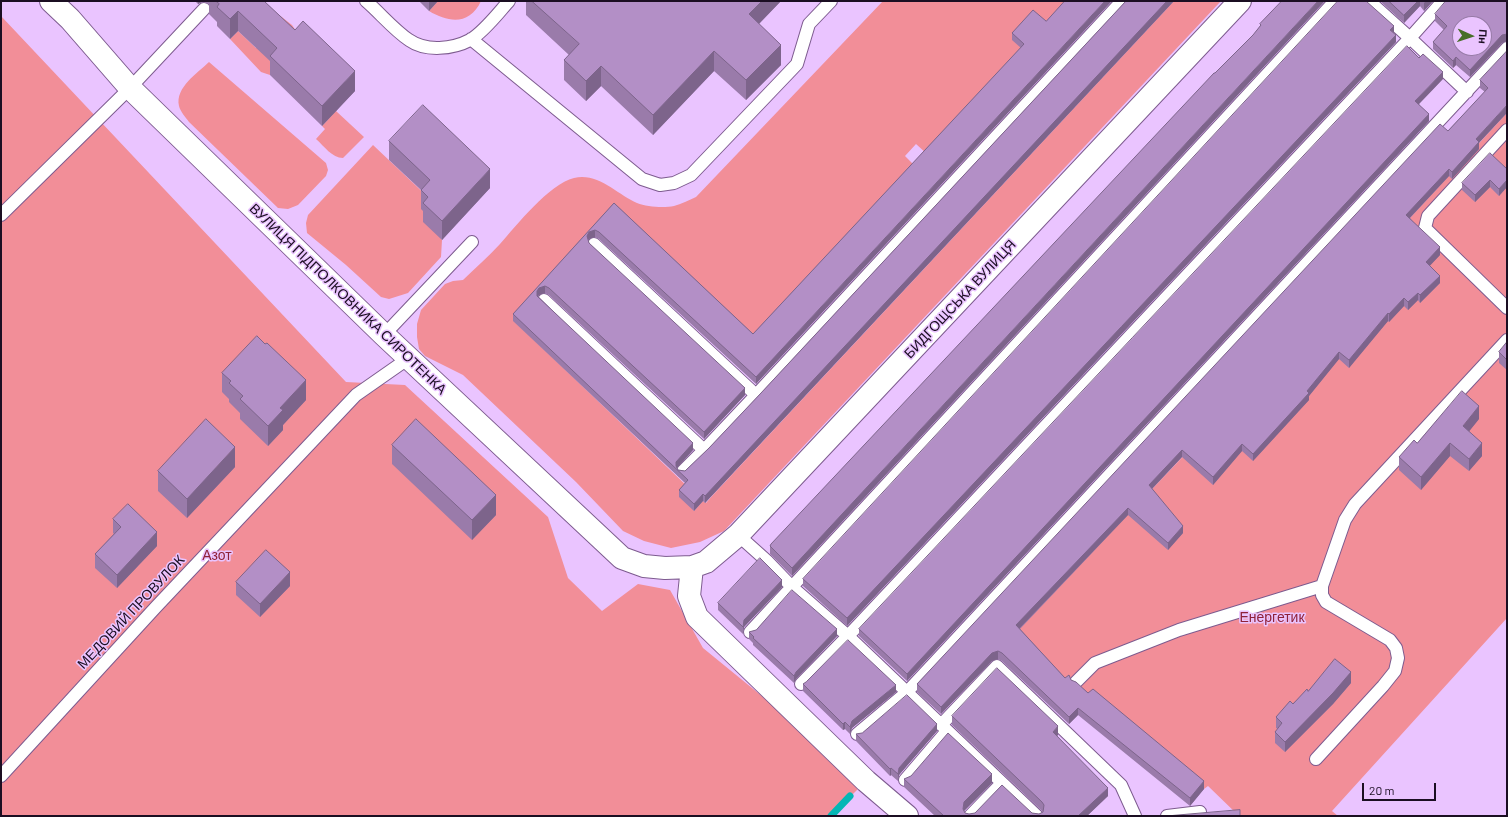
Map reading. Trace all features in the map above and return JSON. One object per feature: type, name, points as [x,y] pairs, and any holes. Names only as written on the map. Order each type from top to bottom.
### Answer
[{"type":"street","name":"ВУЛИЦЯ ПІДПОЛКОВНИКА СИРОТЕНКА","points":[[51,1],[70,19],[130,88],[384,335],[622,558],[644,566],[665,568]]},
{"type":"street","name":"БИДГОЩСЬКА ВУЛИЦЯ","points":[[665,568],[692,567],[706,562],[738,535],[1240,1]]},
{"type":"street","points":[[692,567],[689,596],[697,617],[866,781],[907,816]]},
{"type":"lane","points":[[366,1],[410,41],[424,47],[445,48],[471,40],[488,25],[509,1]]},
{"type":"lane","points":[[471,40],[642,179],[660,185],[674,183],[691,175],[797,64],[809,24],[831,1]]},
{"type":"lane","points":[[683,471],[756,395],[1122,1]]},
{"type":"lane","points":[[750,632],[1335,1]]},
{"type":"lane","points":[[1369,1],[1467,92]]},
{"type":"lane","points":[[801,684],[848,636],[1410,38],[1443,1]]},
{"type":"lane","points":[[1,215],[130,88],[204,9]]},
{"type":"lane","points":[[857,734],[907,692],[1507,48]]},
{"type":"lane","points":[[1507,130],[1428,216],[1425,228],[1507,308]]},
{"type":"lane","points":[[384,335],[472,242]]},
{"type":"lane","points":[[594,244],[756,395]]},
{"type":"lane","points":[[544,300],[704,450]]},
{"type":"lane","points":[[1316,759],[1395,672],[1398,658],[1396,648],[1390,640],[1326,602],[1322,595],[1322,586],[1345,520],[1355,504],[1507,340]]},
{"type":"lane","name":"МЕДОВИЙ ПРОВУЛОК","points":[[1,776],[155,608],[356,395],[410,358]]},
{"type":"lane","points":[[738,535],[767,561],[792,587],[848,636],[1037,816]]},
{"type":"lane","points":[[1076,682],[1095,663],[1179,630],[1322,586]]},
{"type":"lane","points":[[905,780],[944,728],[997,666],[1121,785],[1135,816]]},
{"type":"lane","points":[[970,816],[1002,783]]},
{"type":"lane","points":[[1167,816],[1200,812]]},
{"type":"green space","points":[[438,1],[481,1],[471,14],[458,20],[444,18],[429,11]]},
{"type":"green space","points":[[883,1],[1071,1],[927,154],[916,144],[905,156],[916,167],[753,341],[615,210],[513,320],[688,487],[694,511],[703,501],[706,503],[1174,1],[1221,1],[724,531],[700,542],[671,548],[644,541],[623,531],[576,482],[463,375],[425,356],[419,349],[417,337],[417,324],[421,310],[445,284],[463,280],[495,249],[534,206],[554,188],[564,182],[574,178],[591,178],[607,185],[637,203],[650,206],[674,206],[696,197]]},
{"type":"green space","points":[[265,4],[292,25],[303,41],[270,75],[261,72],[230,39],[238,31],[256,48]]},
{"type":"green space","name":"Азот","points":[[1,16],[346,382],[405,385],[548,517],[568,578],[602,611],[638,584],[670,590],[703,648],[866,781],[831,816],[1,816]]},
{"type":"green space","points":[[209,62],[326,163],[328,170],[326,176],[298,205],[288,209],[278,208],[189,122],[182,112],[179,106],[180,93],[188,81]]},
{"type":"green space","points":[[336,111],[364,137],[343,158],[332,154],[316,139],[325,129],[322,126]]},
{"type":"green space","name":"Енергетик","points":[[1507,113],[1507,618],[1332,811],[1338,816],[1239,816],[1208,786],[1204,789],[1088,701],[1016,632],[1408,220]]},
{"type":"green space","points":[[373,145],[430,199],[428,216],[442,240],[441,257],[408,293],[389,299],[381,297],[346,265],[307,233],[306,223],[308,215]]},
{"type":"building","points":[[216,1],[264,1],[295,30],[303,21],[355,71],[322,106],[270,56],[277,48],[238,11],[230,19],[217,7],[219,4]]},
{"type":"building","points":[[532,1],[762,1],[749,14],[781,45],[746,80],[714,51],[653,115],[601,66],[586,81],[564,60],[579,44]]},
{"type":"building","points":[[1065,1],[1105,1],[756,377],[599,232],[595,230],[589,232],[587,236],[589,243],[745,388],[704,432],[549,288],[545,286],[539,288],[537,291],[537,296],[693,443],[676,462],[678,470],[685,471],[761,393],[1126,1],[1167,1],[705,496],[703,494],[694,504],[679,490],[688,480],[513,314],[614,203],[753,334],[1024,44],[1012,33],[1033,10],[1046,21]]},
{"type":"building","points":[[1282,1],[1318,1],[792,568],[770,546],[771,544],[1214,73],[1253,35],[1261,25],[1260,24]]},
{"type":"building","points":[[1338,1],[1366,1],[1394,26],[1390,30],[1396,35],[847,618],[803,579]]},
{"type":"building","points":[[1389,1],[1418,1],[1404,15]]},
{"type":"building","points":[[1446,1],[1507,1],[1507,34],[1502,35],[1492,46],[1492,16],[1452,16],[1452,56],[1483,56],[1470,70],[1456,57],[1453,61],[1433,42],[1447,26],[1435,14]]},
{"type":"building","points":[[1407,46],[1419,58],[1423,54],[1443,72],[1415,101],[1429,114],[907,674],[859,629]]},
{"type":"building","points":[[1507,51],[1507,105],[1476,139],[1479,142],[1452,172],[1449,169],[1406,215],[1440,247],[1426,262],[1440,276],[1420,295],[1418,293],[1408,302],[1404,298],[1389,314],[1388,313],[1349,360],[1339,352],[1307,391],[1309,393],[1253,454],[1242,444],[1213,477],[1182,450],[1149,485],[1183,526],[1168,543],[1128,508],[1016,625],[1065,678],[1069,675],[1071,680],[1076,682],[1088,693],[1093,689],[1204,781],[1190,798],[1078,708],[1069,717],[1002,653],[998,651],[992,653],[941,707],[917,684],[1440,124],[1448,131],[1488,88],[1480,80]]},
{"type":"building","points":[[423,105],[490,169],[442,221],[423,203],[428,197],[421,190],[430,180],[389,141]]},
{"type":"building","points":[[1490,153],[1507,169],[1507,180],[1499,189],[1490,180],[1475,195],[1462,183]]},
{"type":"building","points":[[257,336],[265,344],[267,343],[306,380],[280,408],[283,410],[268,426],[240,399],[243,396],[229,383],[231,381],[222,373]]},
{"type":"building","points":[[1507,342],[1507,360],[1499,352]]},
{"type":"building","points":[[1462,391],[1479,406],[1463,426],[1482,443],[1469,459],[1450,443],[1421,477],[1399,457],[1414,440],[1417,443]]},
{"type":"building","points":[[206,419],[235,447],[187,499],[158,471]]},
{"type":"building","points":[[416,419],[496,495],[472,520],[392,445]]},
{"type":"building","points":[[128,504],[157,532],[117,575],[95,554],[121,527],[113,519]]},
{"type":"building","points":[[266,550],[290,572],[260,604],[236,582]]},
{"type":"building","points":[[760,558],[782,580],[744,620],[743,627],[718,603]]},
{"type":"building","points":[[792,590],[837,629],[796,672],[794,676],[753,638],[754,637],[749,632],[756,630]]},
{"type":"building","points":[[848,640],[896,685],[852,721],[850,727],[845,722],[843,724],[803,684]]},
{"type":"building","points":[[1335,659],[1351,672],[1333,693],[1285,742],[1275,732],[1282,723],[1276,717],[1290,701],[1293,704],[1307,689],[1308,691]]},
{"type":"building","points":[[997,668],[1058,726],[1053,732],[1108,788],[1078,816],[944,816],[904,779],[911,776],[948,733],[992,774],[964,802],[963,809],[965,813],[975,813],[1002,785],[1032,813],[1039,814],[1043,812],[1044,805],[1042,802],[952,716]]},
{"type":"building","points":[[907,695],[937,724],[899,768],[898,774],[891,768],[890,769],[856,734],[862,733]]},
{"type":"building","points":[[1240,810],[1240,816],[1167,816]]},
{"type":"waterway","points":[[831,816],[850,796]]}]
